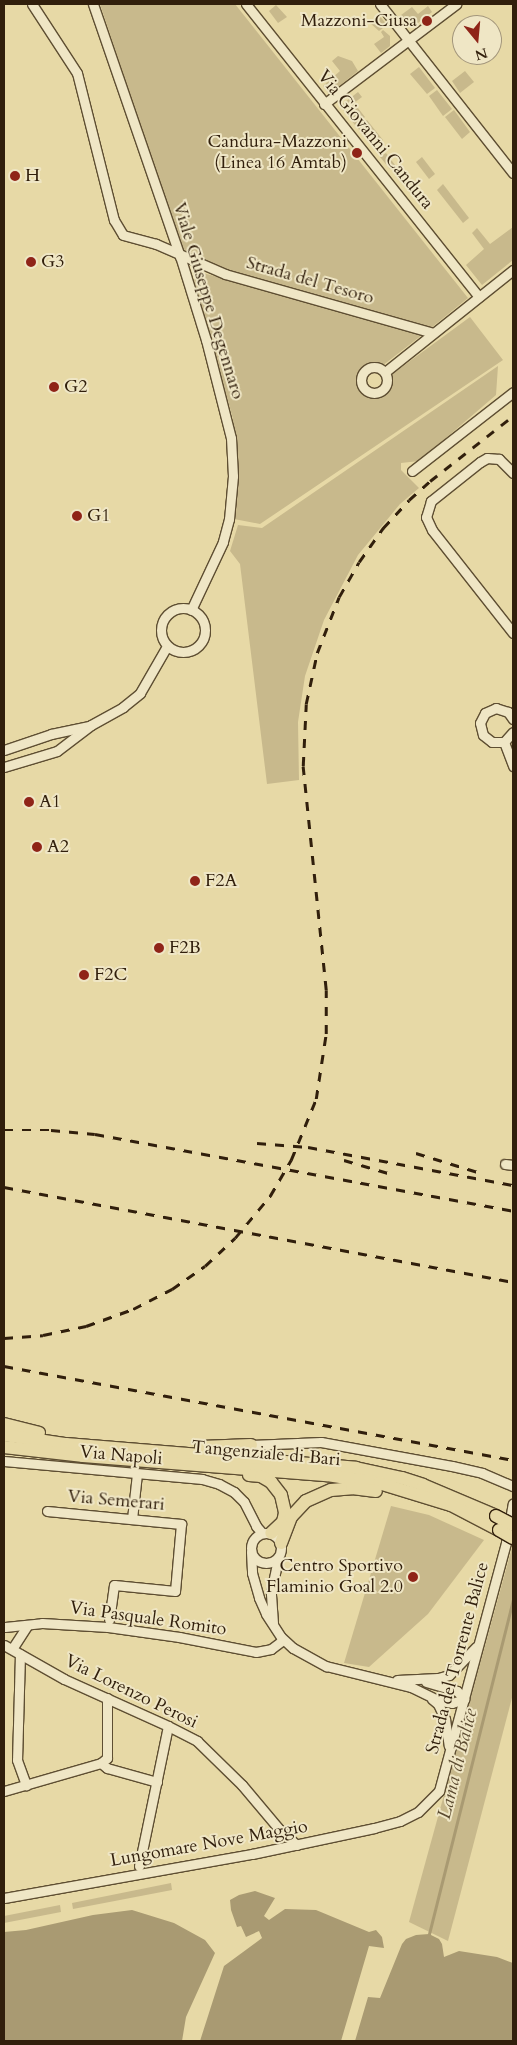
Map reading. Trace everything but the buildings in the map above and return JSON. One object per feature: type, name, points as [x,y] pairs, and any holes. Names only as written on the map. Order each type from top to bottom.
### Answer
[{"type":"highway","points":[[4,1424],[50,1435],[66,1444]]},
{"type":"highway","name":"Tangenziale di Bari","points":[[4,1435],[66,1444],[356,1468],[402,1478],[444,1493],[513,1525]]},
{"type":"highway","points":[[120,1448],[165,1445],[212,1447],[251,1445]]},
{"type":"highway","name":"Tangenziale di Bari","points":[[4,1447],[141,1461],[346,1478],[379,1483],[451,1505],[513,1538]]},
{"type":"highway","points":[[141,1461],[161,1468],[260,1476],[271,1482],[281,1495],[285,1513],[283,1522],[267,1533]]},
{"type":"highway","points":[[281,1543],[297,1509],[311,1498],[331,1490],[352,1488],[400,1497],[432,1499]]},
{"type":"street","name":"Strada del Tesoro","points":[[32,4],[77,73],[114,220],[123,235],[156,244],[225,274],[433,332]]},
{"type":"street","name":"Viale Giuseppe Degennaro","points":[[93,4],[180,256],[222,398],[231,438],[233,476],[229,519],[223,542],[191,610]]},
{"type":"street","name":"Via Giovanni Candura","points":[[246,4],[479,296]]},
{"type":"street","points":[[380,4],[513,173]]},
{"type":"street","points":[[324,104],[409,42],[456,4]]},
{"type":"street","points":[[384,372],[513,270]]},
{"type":"street","points":[[412,471],[513,392]]},
{"type":"street","points":[[513,473],[499,459],[487,458],[428,506],[426,517],[428,524],[513,633]]},
{"type":"street","points":[[179,608],[191,610],[197,613],[204,625],[204,638],[200,645],[188,652],[173,650],[168,646],[161,630],[164,618],[179,608]]},
{"type":"street","points":[[4,767],[58,751],[91,725],[124,707],[140,693],[168,646]]},
{"type":"street","points":[[513,717],[502,709],[490,710],[485,713],[480,724],[483,735],[492,742],[504,742],[513,732]]},
{"type":"street","points":[[4,750],[51,734],[91,725]]},
{"type":"street","points":[[504,742],[513,766]]},
{"type":"street","points":[[251,1445],[321,1442],[452,1466],[482,1473],[513,1486]]},
{"type":"street","name":"Via Napoli","points":[[4,1461],[202,1479],[219,1484],[234,1492],[244,1502],[250,1516],[252,1542]]},
{"type":"street","points":[[132,1519],[137,1474]]},
{"type":"street","name":"Strada del Torrente Balice","points":[[418,1812],[439,1791],[506,1542],[513,1504]]},
{"type":"street","name":"Via Semerari","points":[[47,1511],[181,1524],[176,1590],[114,1585],[109,1620]]},
{"type":"street","name":"Via Napoli","points":[[250,1516],[267,1533]]},
{"type":"street","points":[[273,1623],[271,1592],[281,1543],[267,1533],[252,1542],[252,1573],[258,1598],[283,1640],[308,1658],[326,1666],[385,1680],[452,1703],[464,1698],[457,1691],[418,1680]]},
{"type":"street","points":[[251,1552],[257,1560],[265,1563],[278,1558]]},
{"type":"street","name":"Via Pasquale Romito","points":[[5,1627],[42,1623],[108,1628],[263,1652],[270,1650],[283,1640]]},
{"type":"street","points":[[26,1785],[17,1760],[16,1652],[27,1626]]},
{"type":"street","name":"Via Lorenzo Perosi","points":[[4,1644],[64,1679],[197,1741],[242,1785],[279,1829],[297,1845]]},
{"type":"street","points":[[385,1680],[418,1680],[448,1675],[478,1645]]},
{"type":"street","points":[[428,1696],[438,1704],[445,1719],[450,1748]]},
{"type":"street","points":[[4,1791],[101,1764],[107,1758],[107,1698]]},
{"type":"street","points":[[139,1866],[168,1726]]},
{"type":"street","points":[[101,1764],[107,1768],[157,1782]]},
{"type":"street","name":"Lungomare Nove Maggio","points":[[4,1898],[297,1845],[383,1826],[418,1812]]},
{"type":"shaded area","points":[[100,4],[235,4],[468,298],[431,328],[236,275],[186,253],[181,247],[176,233]]},
{"type":"shaded area","points":[[276,5],[287,17],[278,23],[269,11]]},
{"type":"shaded area","points":[[428,6],[432,12],[418,23],[411,19],[405,21],[401,15],[412,7],[418,14]]},
{"type":"shaded area","points":[[379,15],[387,25],[379,31],[370,23]]},
{"type":"shaded area","points":[[383,30],[390,36],[390,46],[381,53],[374,44],[384,37],[381,32]]},
{"type":"shaded area","points":[[338,56],[352,61],[358,71],[329,94],[323,86],[340,71],[332,61]]},
{"type":"shaded area","points":[[419,67],[435,88],[427,94],[410,74]]},
{"type":"shaded area","points":[[465,71],[474,82],[460,93],[452,81]]},
{"type":"shaded area","points":[[437,90],[452,109],[443,116],[429,96]]},
{"type":"shaded area","points":[[358,92],[362,97],[354,103],[365,117],[355,125],[340,106]]},
{"type":"shaded area","points":[[454,110],[470,132],[462,139],[445,117]]},
{"type":"shaded area","points":[[367,120],[383,140],[373,147],[357,127]]},
{"type":"shaded area","points":[[386,153],[395,165],[390,169],[380,157]]},
{"type":"shaded area","points":[[422,157],[435,174],[429,179],[416,162]]},
{"type":"shaded area","points":[[443,184],[469,218],[463,223],[437,190]]},
{"type":"shaded area","points":[[513,227],[513,260],[482,285],[466,265],[484,249],[472,233],[477,228],[490,244]]},
{"type":"shaded area","points":[[203,273],[422,333],[422,335],[382,366],[372,364],[363,368],[358,375],[357,384],[360,390],[369,397],[379,397],[390,389],[391,375],[470,317],[503,360],[260,524],[234,519],[233,419],[194,280]]},
{"type":"shaded area","points":[[498,366],[496,395],[419,461],[401,463],[401,470],[419,488],[400,504],[358,555],[324,620],[305,676],[298,722],[299,780],[267,784],[240,564],[230,551],[238,525],[262,528]]},
{"type":"shaded area","name":"Centro Sportivo Flaminio Goal 2.0","points":[[391,1506],[429,1515],[484,1540],[428,1614],[369,1667],[344,1663]]},
{"type":"shaded area","points":[[513,1544],[513,1694],[448,1941],[409,1922]]},
{"type":"shaded area","points":[[171,1883],[172,1890],[73,1909],[72,1903]]},
{"type":"shaded area","points":[[255,1891],[275,1898],[264,1916],[269,1920],[285,1909],[316,1910],[369,1932],[376,1930],[382,1937],[384,1948],[369,1946],[341,2041],[200,2041],[224,1966],[262,1938],[259,1931],[246,1937],[241,1926],[237,1927],[231,1910],[230,1900],[239,1895]]},
{"type":"shaded area","points":[[60,1905],[61,1912],[4,1923],[4,1916]]},
{"type":"shaded area","points":[[132,1910],[174,1923],[205,1940],[215,1953],[186,2017],[182,2041],[4,2041],[4,1932],[26,1930],[93,1915]]},
{"type":"shaded area","points":[[429,1934],[439,1939],[442,1944],[444,1957],[459,1951],[497,1957],[513,1963],[513,2041],[355,2041],[368,1997],[380,1998],[402,1944],[406,1939],[416,1935]]},
{"type":"waterway","name":"Lama di Balice","points":[[429,1934],[513,1600]]},
{"type":"railway","points":[[4,1338],[43,1335],[86,1326],[133,1309],[172,1289],[205,1266],[235,1238],[270,1196],[291,1160],[316,1099],[326,1034],[326,990],[303,766],[306,704],[317,653],[339,597],[359,562],[383,528],[430,481],[513,416]]},
{"type":"railway","points":[[4,1130],[51,1130],[95,1134],[513,1211]]},
{"type":"railway","points":[[257,1143],[308,1147],[513,1185]]},
{"type":"railway","points":[[416,1153],[481,1173]]},
{"type":"railway","points":[[344,1160],[388,1173]]},
{"type":"railway","points":[[4,1187],[513,1282]]},
{"type":"railway","points":[[4,1366],[513,1460]]},
{"type":"place","name":"Mazzoni-Ciusa","points":[[427,21]]},
{"type":"place","name":"Candura-Mazzoni (Linea 16 Amtab)","points":[[357,153]]},
{"type":"place","name":"H","points":[[15,176]]},
{"type":"place","name":"G3","points":[[31,262]]},
{"type":"place","name":"G2","points":[[54,387]]},
{"type":"place","name":"G1","points":[[77,516]]},
{"type":"place","name":"A1","points":[[29,802]]},
{"type":"place","name":"A2","points":[[37,847]]},
{"type":"place","name":"F2A","points":[[195,881]]},
{"type":"place","name":"F2B","points":[[159,948]]},
{"type":"place","name":"F2C","points":[[84,975]]},
{"type":"place","name":"Centro Sportivo Flaminio Goal 2.0","points":[[413,1577]]}]
